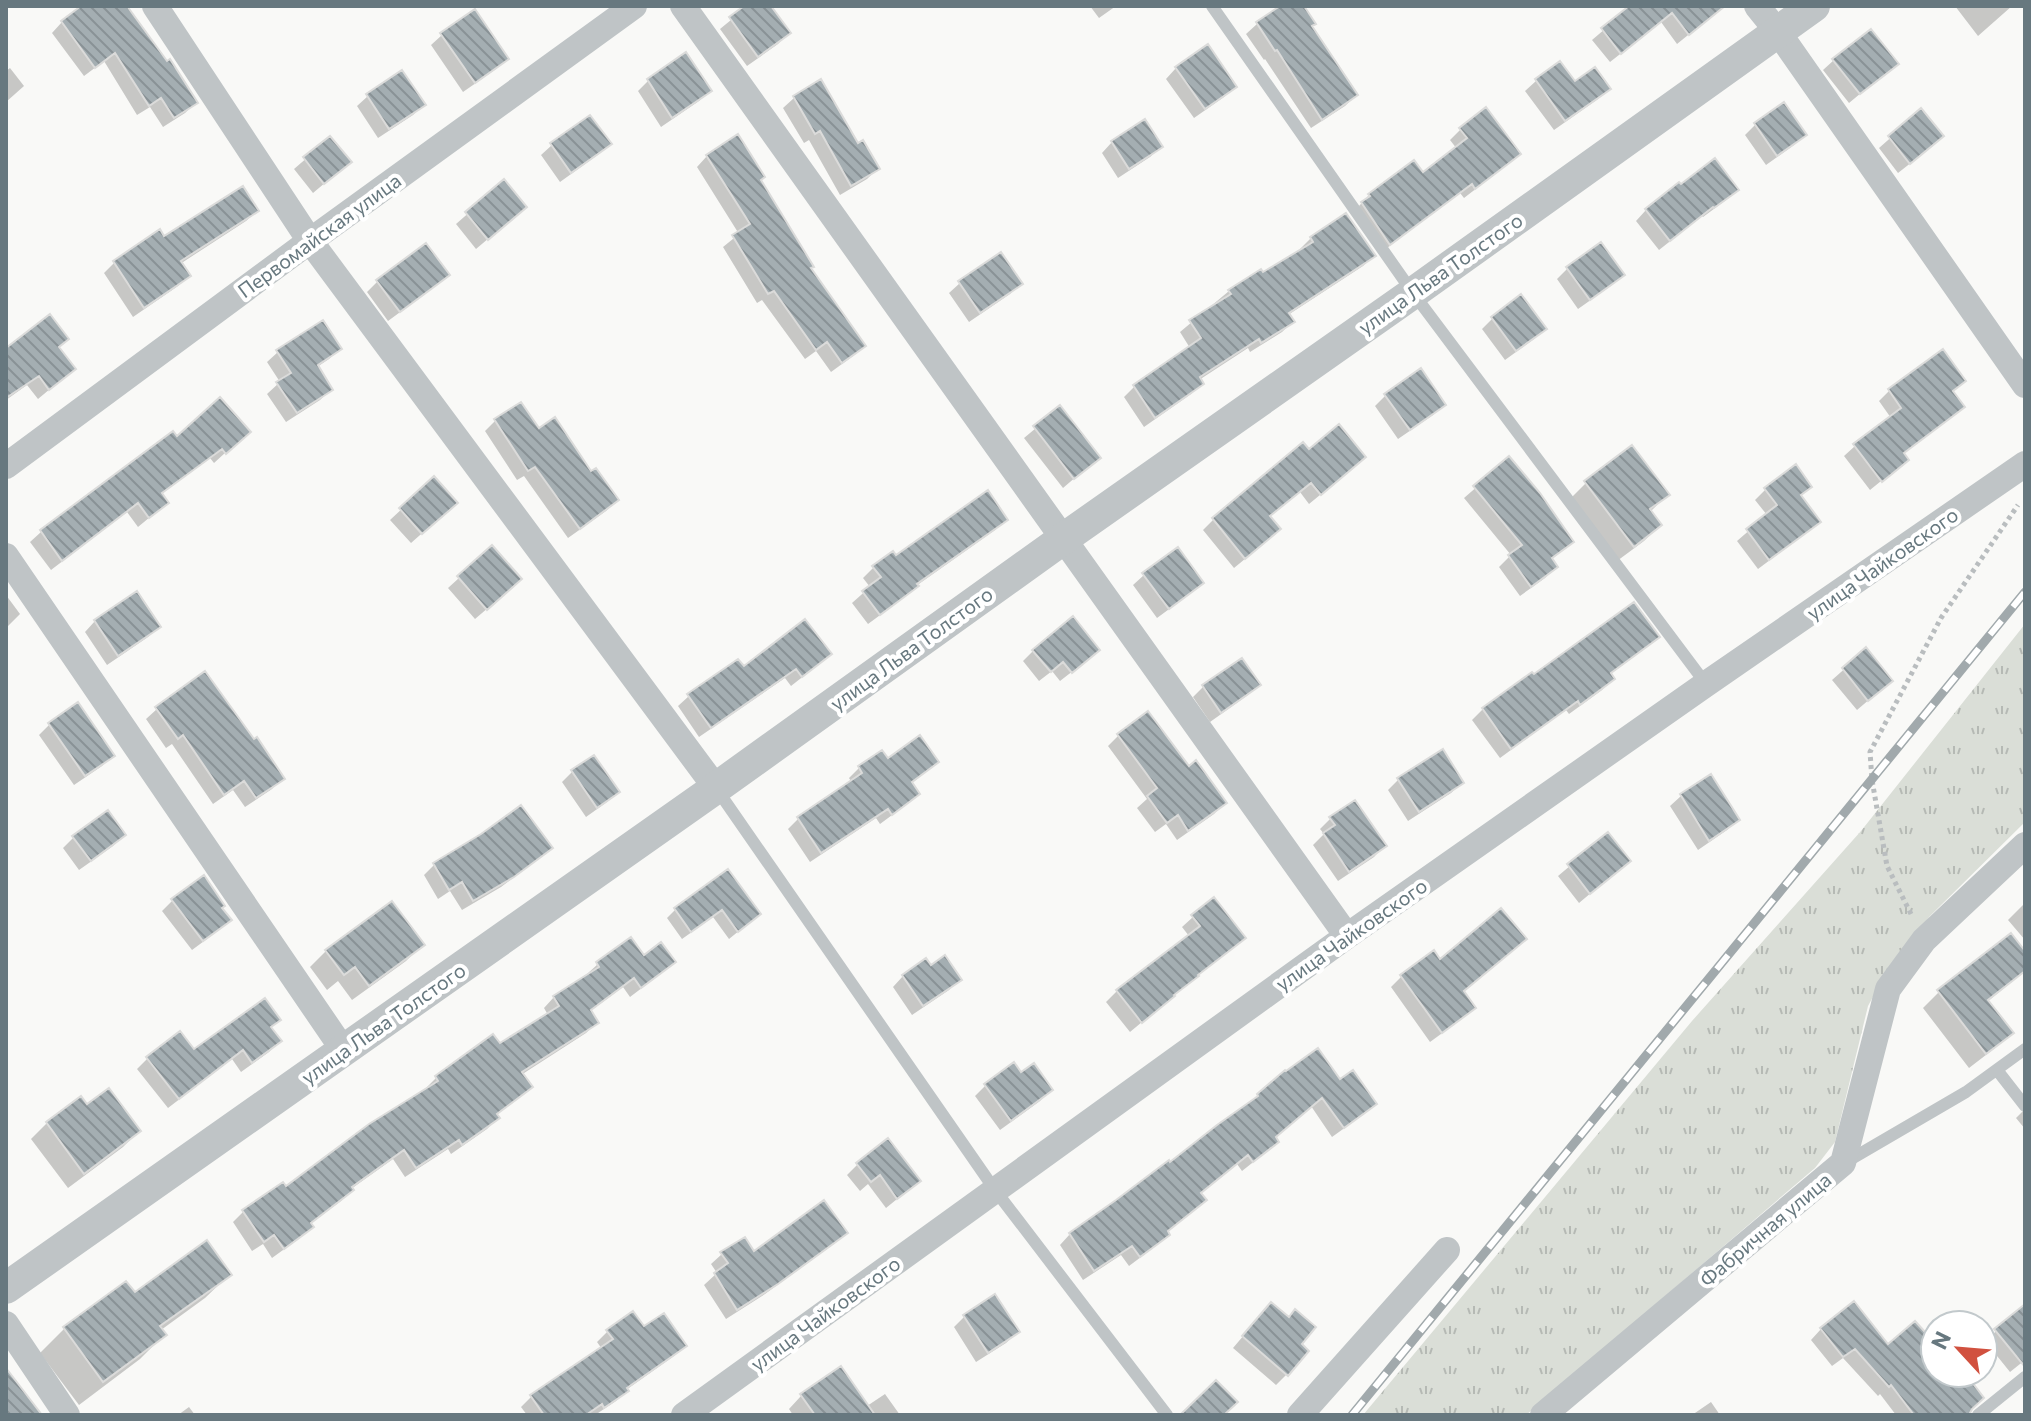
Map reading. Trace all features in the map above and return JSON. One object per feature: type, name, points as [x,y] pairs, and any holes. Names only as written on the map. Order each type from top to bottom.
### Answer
[{"type":"street","points":[[155,6],[310,241],[716,788]]},
{"type":"street","name":"Первомайская улица","points":[[6,466],[634,6]]},
{"type":"street","points":[[683,6],[1347,936]]},
{"type":"street","points":[[1757,6],[2025,385]]},
{"type":"street","name":"улица Льва Толстого","points":[[6,1288],[716,788],[1814,6]]},
{"type":"street","name":"улица Чайковского","points":[[684,1415],[1347,936],[2025,464]]},
{"type":"street","points":[[6,556],[344,1051]]},
{"type":"street","name":"Фабричная улица","points":[[1543,1415],[1843,1163],[1888,989],[1924,940],[2025,845]]},
{"type":"street","points":[[1300,1415],[1447,1250]]},
{"type":"street","points":[[6,1324],[67,1415]]},
{"type":"lane","points":[[1212,6],[1413,293],[1706,684]]},
{"type":"lane","points":[[716,788],[995,1190],[1167,1415]]},
{"type":"lane","points":[[1843,1163],[1966,1092],[2025,1049]]},
{"type":"lane","points":[[1997,1070],[2025,1106]]},
{"type":"lane","points":[[1978,1415],[2025,1377]]},
{"type":"path","points":[[1924,940],[1887,866],[1870,752],[1941,618],[2025,494]]},
{"type":"green space","points":[[2025,624],[2025,822],[1930,916],[1891,964],[1868,1006],[1835,1142],[1815,1168],[1526,1415],[1363,1415],[1692,1021],[1861,831]]},
{"type":"building","points":[[81,6],[127,6],[167,61],[170,59],[198,103],[174,118],[161,98],[149,106],[115,53],[95,68],[61,21]]},
{"type":"building","points":[[744,6],[771,6],[791,33],[758,57],[729,17]]},
{"type":"building","points":[[1280,6],[1304,6],[1316,24],[1312,26],[1358,95],[1322,120],[1256,22]]},
{"type":"building","points":[[1629,6],[1725,6],[1689,35],[1672,13],[1621,54],[1601,28]]},
{"type":"building","points":[[475,9],[509,59],[475,83],[440,33]]},
{"type":"building","points":[[1871,29],[1899,64],[1860,94],[1832,59]]},
{"type":"building","points":[[1208,44],[1237,87],[1205,109],[1175,67]]},
{"type":"building","points":[[686,52],[712,91],[672,118],[647,79]]},
{"type":"building","points":[[1560,61],[1575,81],[1595,67],[1611,89],[1565,121],[1535,79]]},
{"type":"building","points":[[402,70],[426,105],[389,129],[366,94]]},
{"type":"building","points":[[821,79],[858,143],[863,140],[880,169],[851,186],[820,131],[815,134],[793,96]]},
{"type":"building","points":[[1784,102],[1807,135],[1777,156],[1754,123]]},
{"type":"building","points":[[1486,107],[1521,154],[1475,189],[1472,184],[1390,245],[1361,202],[1414,160],[1423,172],[1467,138],[1459,128]]},
{"type":"building","points":[[1921,108],[1944,136],[1910,164],[1888,136]]},
{"type":"building","points":[[590,115],[612,144],[571,173],[550,143]]},
{"type":"building","points":[[1145,119],[1163,147],[1129,169],[1111,141]]},
{"type":"building","points":[[738,134],[765,177],[761,180],[814,267],[811,268],[866,346],[842,363],[827,342],[816,350],[774,291],[768,294],[732,235],[750,224],[706,155]]},
{"type":"building","points":[[330,136],[352,162],[324,184],[303,157]]},
{"type":"building","points":[[1715,158],[1739,190],[1670,241],[1645,209]]},
{"type":"building","points":[[504,179],[527,207],[488,240],[465,212]]},
{"type":"building","points":[[243,186],[259,211],[181,261],[191,276],[144,308],[113,261],[160,229],[164,236]]},
{"type":"building","points":[[1346,213],[1376,256],[1289,313],[1295,322],[1261,343],[1259,339],[1200,377],[1204,384],[1155,418],[1133,385],[1201,338],[1189,320],[1231,294],[1228,290],[1261,269],[1263,272],[1313,242],[1310,237]]},
{"type":"building","points":[[1601,242],[1625,275],[1590,300],[1566,267]]},
{"type":"building","points":[[426,243],[450,275],[400,312],[376,280]]},
{"type":"building","points":[[1001,252],[1023,284],[980,313],[958,281]]},
{"type":"building","points":[[1521,294],[1547,329],[1516,351],[1491,317]]},
{"type":"building","points":[[50,314],[69,339],[59,347],[76,369],[49,390],[39,376],[6,398],[6,348]]},
{"type":"building","points":[[323,320],[342,349],[318,365],[333,390],[297,413],[276,382],[291,373],[276,350]]},
{"type":"building","points":[[1943,349],[1966,381],[1953,391],[1965,407],[1904,453],[1909,460],[1882,482],[1853,444],[1901,408],[1888,389]]},
{"type":"building","points":[[1421,368],[1446,405],[1410,430],[1384,394]]},
{"type":"building","points":[[220,397],[251,432],[226,454],[222,449],[162,493],[169,503],[149,518],[138,503],[62,561],[40,530],[173,431],[177,436]]},
{"type":"building","points":[[521,402],[539,428],[555,417],[591,471],[596,468],[619,500],[580,529],[535,467],[528,471],[494,419]]},
{"type":"building","points":[[1060,405],[1101,458],[1074,479],[1033,426]]},
{"type":"building","points":[[1339,424],[1366,457],[1321,495],[1311,483],[1270,516],[1281,529],[1245,559],[1212,518],[1303,442],[1309,449]]},
{"type":"building","points":[[1632,445],[1670,495],[1650,509],[1662,525],[1634,547],[1584,481]]},
{"type":"building","points":[[1509,456],[1540,493],[1574,542],[1552,558],[1558,567],[1531,587],[1508,555],[1522,545],[1473,486]]},
{"type":"building","points":[[1796,464],[1812,487],[1801,495],[1821,522],[1769,560],[1746,529],[1777,505],[1764,488]]},
{"type":"building","points":[[434,476],[458,503],[422,534],[399,508]]},
{"type":"building","points":[[988,490],[1008,520],[917,584],[919,586],[880,615],[862,591],[881,577],[872,566],[893,551],[896,555]]},
{"type":"building","points":[[492,545],[522,579],[487,610],[457,576]]},
{"type":"building","points":[[1178,547],[1204,583],[1169,609],[1142,573]]},
{"type":"building","points":[[137,591],[161,627],[118,656],[94,620]]},
{"type":"building","points":[[1634,602],[1660,637],[1611,673],[1615,679],[1580,705],[1578,701],[1511,749],[1482,708]]},
{"type":"building","points":[[1073,616],[1100,650],[1072,673],[1063,662],[1051,672],[1032,650]]},
{"type":"building","points":[[805,619],[832,654],[802,677],[796,669],[711,728],[687,694],[738,659],[744,666]]},
{"type":"building","points":[[1866,647],[1893,681],[1868,701],[1842,668]]},
{"type":"building","points":[[1242,658],[1261,685],[1221,713],[1202,685]]},
{"type":"building","points":[[205,671],[254,739],[257,737],[285,779],[256,798],[244,781],[224,795],[183,735],[178,739],[155,707]]},
{"type":"building","points":[[78,702],[115,756],[85,776],[48,723]]},
{"type":"building","points":[[1148,711],[1189,766],[1196,760],[1227,803],[1188,831],[1178,815],[1167,823],[1147,796],[1157,788],[1117,734]]},
{"type":"building","points":[[920,735],[939,762],[912,782],[920,794],[892,815],[888,809],[821,853],[797,817],[862,773],[858,766],[882,750],[888,758]]},
{"type":"building","points":[[1443,749],[1464,783],[1419,812],[1397,778]]},
{"type":"building","points":[[594,755],[620,792],[597,808],[571,770]]},
{"type":"building","points":[[1711,774],[1740,820],[1709,841],[1680,794]]},
{"type":"building","points":[[1355,800],[1387,846],[1349,872],[1323,833],[1335,825],[1329,817]]},
{"type":"building","points":[[521,805],[553,848],[514,877],[473,901],[462,882],[449,890],[433,863]]},
{"type":"building","points":[[108,810],[126,835],[91,861],[72,836]]},
{"type":"building","points":[[1608,832],[1631,861],[1590,894],[1567,864]]},
{"type":"building","points":[[728,869],[761,914],[738,932],[722,910],[691,932],[674,908]]},
{"type":"building","points":[[204,875],[232,920],[203,941],[171,899]]},
{"type":"building","points":[[1214,897],[1246,938],[1142,1023],[1116,990],[1200,926],[1191,915]]},
{"type":"building","points":[[392,901],[425,945],[369,986],[355,967],[344,975],[325,950]]},
{"type":"building","points":[[1501,908],[1527,939],[1464,991],[1476,1008],[1442,1033],[1400,975],[1434,950],[1440,959]]},
{"type":"building","points":[[2011,933],[2025,951],[2025,971],[1988,1000],[2014,1033],[1986,1054],[1937,990]]},
{"type":"building","points":[[631,937],[644,955],[661,942],[676,962],[641,988],[634,978],[591,1010],[599,1023],[522,1072],[533,1087],[497,1114],[500,1118],[462,1145],[459,1140],[416,1168],[404,1150],[352,1187],[354,1190],[311,1223],[314,1227],[284,1249],[274,1235],[264,1242],[242,1210],[283,1182],[286,1186],[369,1124],[438,1081],[435,1076],[493,1034],[500,1043],[559,1006],[553,996],[599,967],[596,962]]},
{"type":"building","points":[[945,955],[962,980],[923,1006],[902,975],[926,958],[931,965]]},
{"type":"building","points":[[265,998],[281,1020],[271,1027],[282,1041],[252,1063],[243,1050],[179,1099],[146,1057],[180,1031],[194,1049]]},
{"type":"building","points":[[1318,1048],[1340,1079],[1353,1070],[1377,1104],[1344,1128],[1322,1098],[1276,1137],[1279,1142],[1253,1162],[1248,1155],[1201,1193],[1207,1200],[1168,1231],[1170,1235],[1140,1257],[1132,1246],[1094,1271],[1069,1233],[1170,1162],[1258,1096],[1285,1070]]},
{"type":"building","points":[[1014,1062],[1021,1072],[1034,1063],[1053,1090],[1011,1121],[984,1084]]},
{"type":"building","points":[[109,1088],[141,1131],[84,1174],[46,1122],[81,1096],[87,1104]]},
{"type":"building","points":[[888,1138],[921,1181],[897,1199],[880,1175],[871,1182],[856,1163]]},
{"type":"building","points":[[824,1200],[848,1233],[737,1310],[714,1273],[728,1263],[720,1252],[745,1237],[754,1251]]},
{"type":"building","points":[[207,1240],[232,1275],[160,1326],[167,1335],[103,1382],[63,1327],[126,1281],[135,1292]]},
{"type":"building","points":[[995,1294],[1020,1332],[988,1353],[963,1315]]},
{"type":"building","points":[[1854,1301],[1888,1344],[1915,1321],[1919,1325],[1919,1389],[1977,1389],[1984,1398],[1969,1415],[1914,1415],[1891,1385],[1889,1387],[1855,1349],[1843,1357],[1820,1328]]},
{"type":"building","points":[[1271,1302],[1289,1317],[1295,1309],[1316,1327],[1302,1344],[1309,1351],[1288,1376],[1242,1336]]},
{"type":"building","points":[[2025,1304],[2025,1367],[1999,1335],[1999,1325]]},
{"type":"building","points":[[633,1311],[644,1326],[664,1313],[687,1346],[604,1408],[602,1404],[586,1415],[544,1415],[530,1395],[613,1339],[606,1330]]},
{"type":"building","points":[[841,1366],[875,1415],[815,1415],[800,1394]]},
{"type":"building","points":[[6,1368],[42,1415],[6,1415]]},
{"type":"building","points":[[1216,1380],[1238,1402],[1224,1415],[1180,1415]]},
{"type":"railway","points":[[1352,1415],[2025,592]]}]
